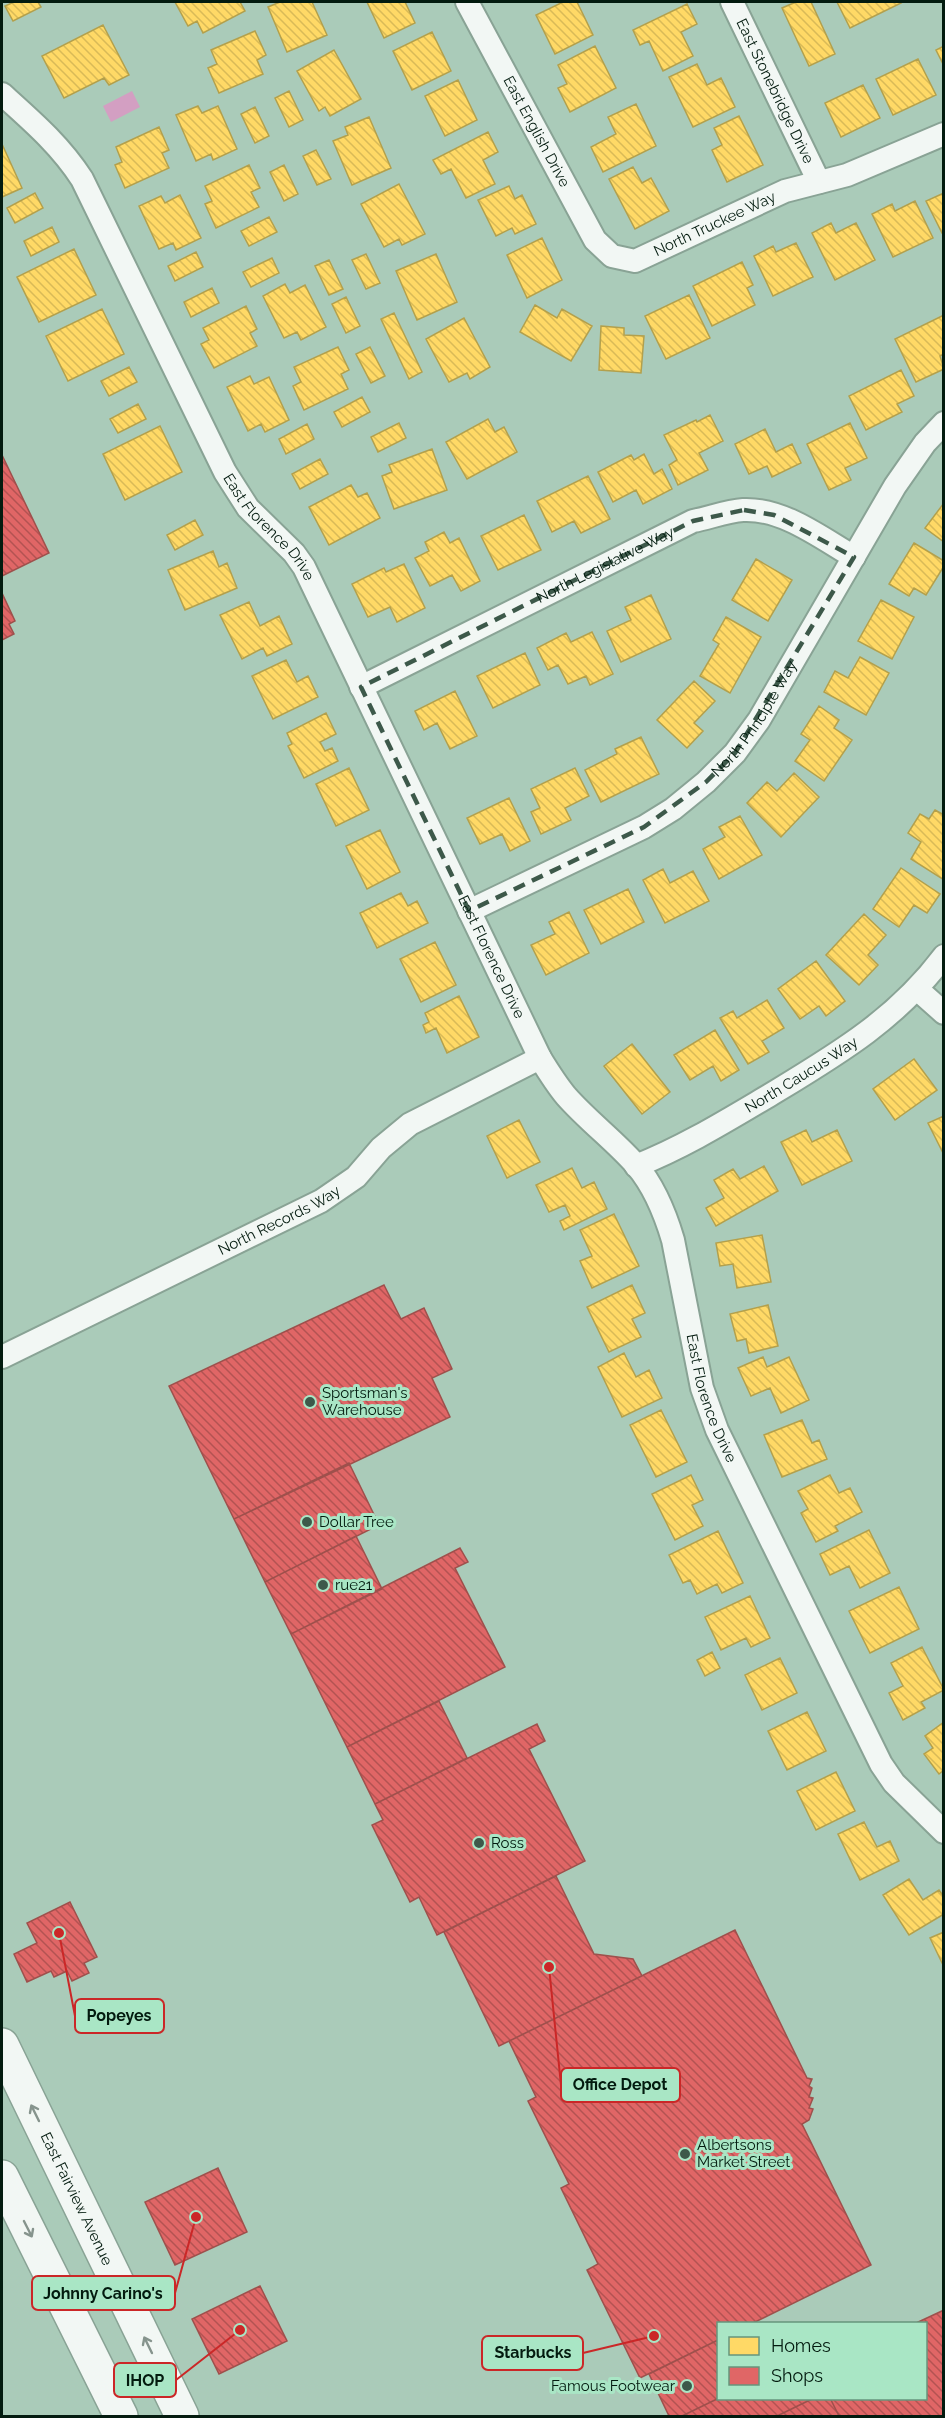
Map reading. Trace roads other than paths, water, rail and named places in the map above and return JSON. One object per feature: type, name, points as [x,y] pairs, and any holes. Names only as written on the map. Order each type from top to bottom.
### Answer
[{"type":"main road","name":"East Fairview Avenue","points":[[2,2045],[183,2416]]},
{"type":"main road","points":[[2,2177],[121,2416]]},
{"type":"street","name":"East English Drive","points":[[467,2],[595,240],[612,256]]},
{"type":"street","name":"East Stonebridge Drive","points":[[732,2],[819,182]]},
{"type":"street","name":"East Florence Drive","points":[[2,94],[50,137],[68,157],[82,179],[225,472],[248,508],[294,553],[304,567],[540,1058],[567,1097],[636,1166],[650,1185],[670,1228],[702,1388],[717,1430],[881,1764],[894,1783],[944,1832]]},
{"type":"street","name":"North Truckee Way","points":[[612,256],[635,261],[785,191],[847,175],[944,134]]},
{"type":"street","name":"North Principle Way","points":[[469,911],[644,827],[673,809],[706,782],[735,753],[759,720],[895,486],[925,443],[944,423]]},
{"type":"street","name":"North Legislative Way","points":[[361,687],[693,521],[744,510],[774,515],[854,557]]},
{"type":"street","name":"North Caucus Way","points":[[636,1166],[692,1142],[847,1048],[884,1021],[916,989],[944,956]]},
{"type":"street","points":[[916,989],[944,1013]]},
{"type":"street","name":"North Records Way","points":[[2,1357],[321,1201],[356,1177],[381,1148],[410,1124],[540,1058]]},
{"type":"place","name":"Sportsman's Warehouse","points":[[310,1402]]},
{"type":"place","name":"Dollar Tree","points":[[307,1522]]},
{"type":"place","name":"rue21","points":[[323,1585]]},
{"type":"place","name":"Ross","points":[[479,1843]]},
{"type":"place","name":"Popeyes","points":[[59,1933]]},
{"type":"place","name":"Office Depot","points":[[549,1967]]},
{"type":"place","name":"Albertsons Market Street","points":[[685,2154]]},
{"type":"place","name":"Johnny Carino's","points":[[196,2217]]},
{"type":"place","name":"IHOP","points":[[240,2330]]},
{"type":"place","name":"Starbucks","points":[[654,2336]]},
{"type":"place","name":"Famous Footwear","points":[[687,2386]]}]
